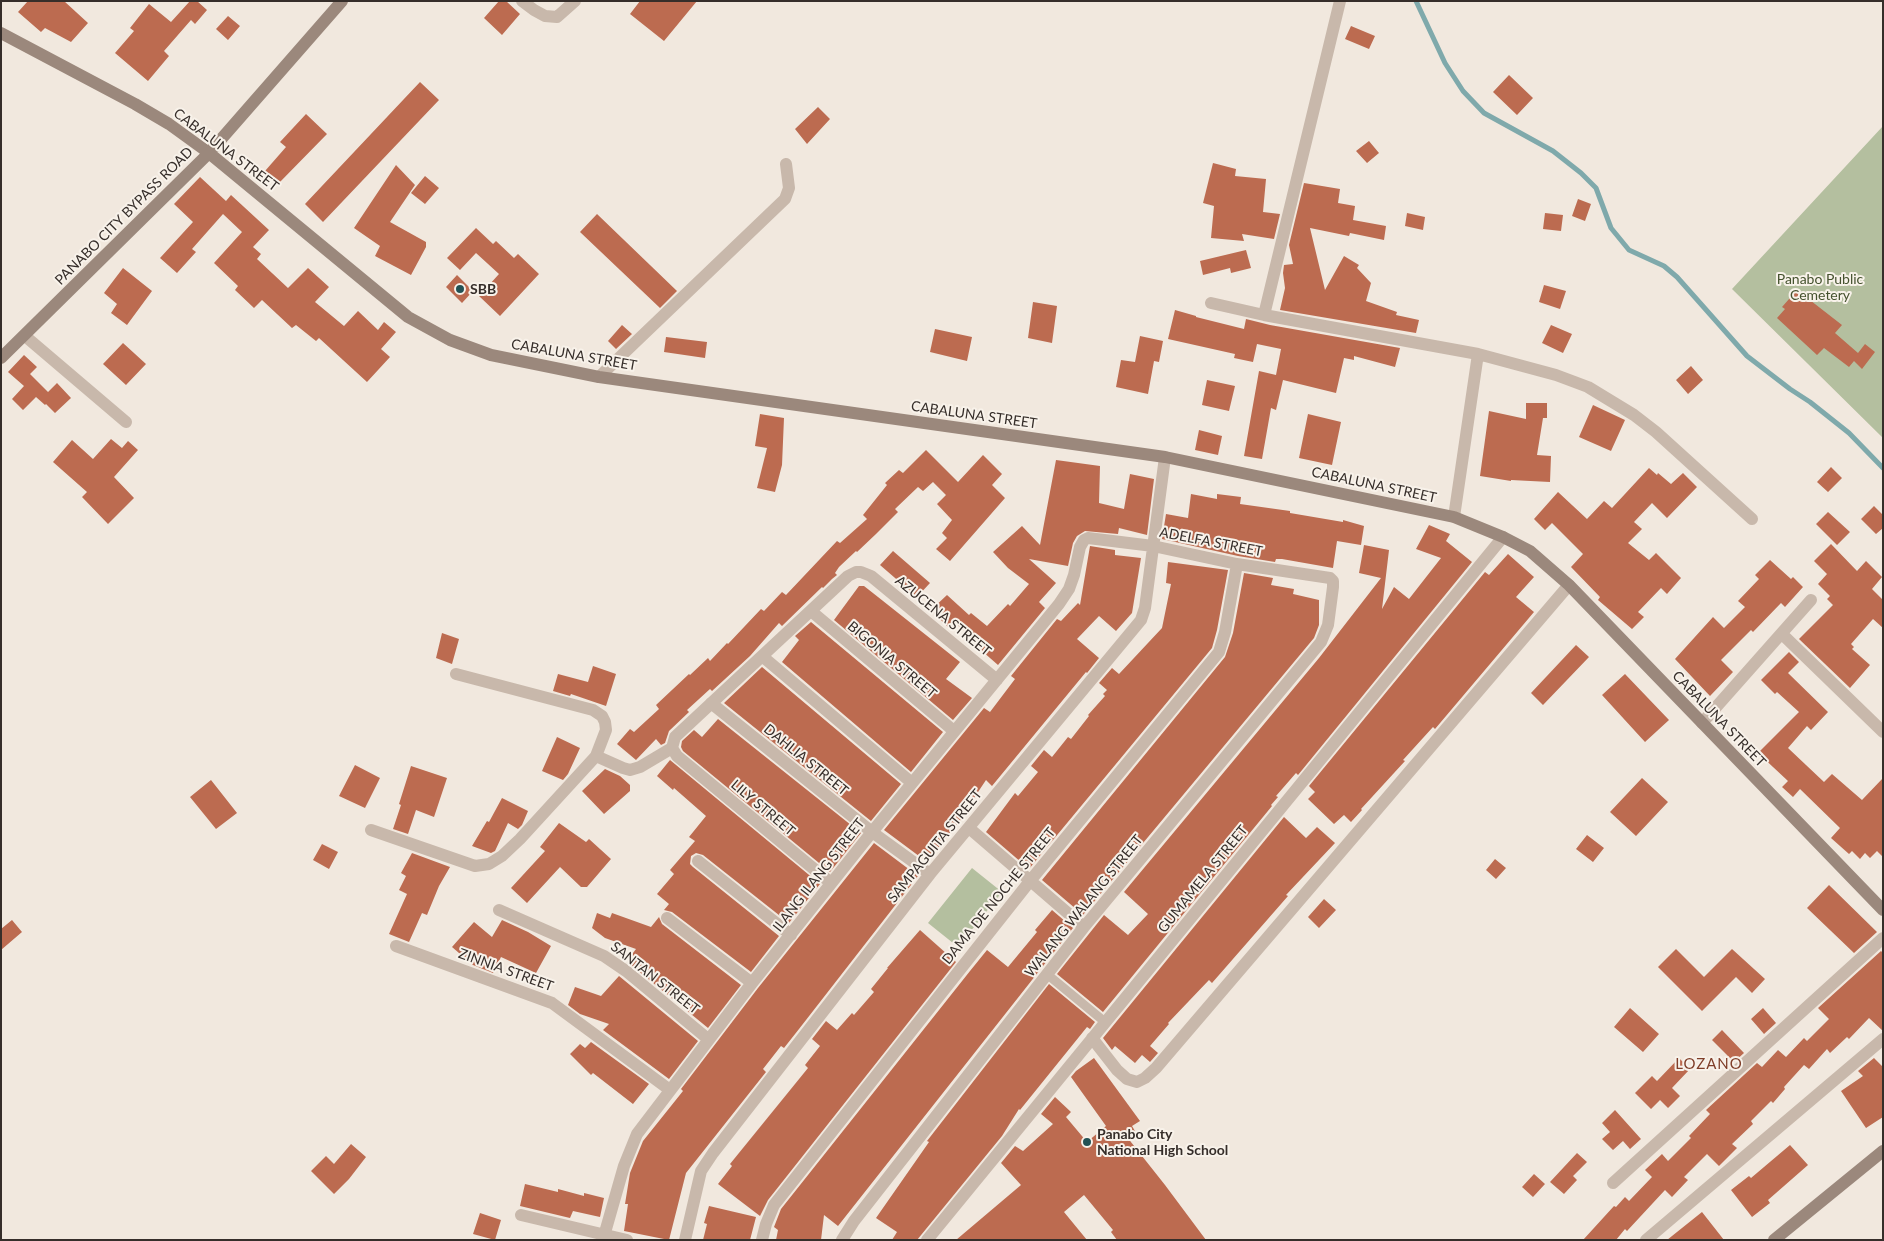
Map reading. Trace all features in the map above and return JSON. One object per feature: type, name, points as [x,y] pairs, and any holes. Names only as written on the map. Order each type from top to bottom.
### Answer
[{"type":"main road","name":"PANABO CITY BYPASS ROAD","points":[[1,358],[209,153],[342,1]]},
{"type":"main road","name":"CABALUNA STREET","points":[[1,33],[169,124],[209,153],[408,318],[450,340],[491,355],[599,377],[1165,457],[1454,517],[1502,537],[1530,551],[1569,585],[1883,910]]},
{"type":"main road","points":[[1774,1240],[1883,1151]]},
{"type":"street","points":[[522,1],[545,16],[557,17],[575,1]]},
{"type":"street","points":[[1264,315],[1340,1]]},
{"type":"street","points":[[599,377],[785,199],[790,188],[786,164]]},
{"type":"street","points":[[1211,303],[1264,315],[1478,354],[1556,375],[1588,387],[1611,399],[1656,432],[1752,519]]},
{"type":"street","points":[[25,336],[126,422]]},
{"type":"street","points":[[1454,517],[1478,354]]},
{"type":"street","name":"SAMPAGUITA STREET","points":[[685,1240],[701,1171],[709,1159],[930,874],[1138,624],[1145,608],[1165,457]]},
{"type":"street","name":"GUMAMELA STREET","points":[[927,1240],[1502,537]]},
{"type":"street","name":"ADELFA STREET","points":[[1080,547],[1081,542],[1088,538],[1153,546],[1238,564],[1326,576],[1333,581],[1333,587]]},
{"type":"street","name":"ILANG ILANG STREET","points":[[604,1236],[630,1149],[638,1134],[752,983],[1069,589],[1074,576],[1080,547]]},
{"type":"street","name":"DAMA DE NOCHE STREET","points":[[762,1240],[774,1205],[1030,881],[1219,652],[1225,632],[1238,564]]},
{"type":"street","name":"AZUCENA STREET","points":[[811,611],[848,576],[861,572],[871,576],[997,680]]},
{"type":"street","points":[[1092,1038],[1117,1070],[1128,1079],[1137,1082],[1145,1078],[1156,1068],[1569,585]]},
{"type":"street","name":"WALANG WALANG STREET","points":[[842,1240],[860,1213],[1084,927],[1321,642],[1328,625],[1333,587]]},
{"type":"street","points":[[1702,723],[1811,600]]},
{"type":"street","points":[[596,756],[630,770],[674,752],[675,737],[811,611]]},
{"type":"street","name":"BIGONIA STREET","points":[[811,611],[954,731]]},
{"type":"street","points":[[1782,634],[1883,732]]},
{"type":"street","points":[[762,656],[912,783]]},
{"type":"street","points":[[371,830],[475,866],[489,864],[502,856],[520,839],[596,756],[606,730],[602,716],[593,710],[456,674]]},
{"type":"street","name":"DAHLIA STREET","points":[[711,704],[872,832],[930,874]]},
{"type":"street","name":"LILY STREET","points":[[674,752],[831,884]]},
{"type":"street","points":[[969,828],[1084,927]]},
{"type":"street","points":[[698,861],[790,935]]},
{"type":"street","name":"SANTAN STREET","points":[[499,910],[604,956],[626,971],[708,1039]]},
{"type":"street","points":[[667,918],[752,983]]},
{"type":"street","points":[[1613,1183],[1883,938]]},
{"type":"street","name":"ZINNIA STREET","points":[[396,946],[552,1002],[670,1090]]},
{"type":"street","points":[[1646,1240],[1883,1039]]},
{"type":"street","points":[[521,1215],[627,1240]]},
{"type":"lane","points":[[1048,975],[1105,1022]]},
{"type":"green space","name":"Panabo Public Cemetery","points":[[1883,126],[1883,438],[1732,289]]},
{"type":"green space","points":[[972,868],[1002,892],[958,947],[928,923]]},
{"type":"building","points":[[28,1],[64,1],[88,23],[71,42],[45,28],[41,32],[18,12]]},
{"type":"building","points":[[190,1],[197,1],[207,10],[195,24],[191,20],[164,51],[169,56],[148,81],[115,53],[134,31],[130,28],[149,4],[171,22]]},
{"type":"building","points":[[499,1],[506,1],[520,14],[502,35],[484,18]]},
{"type":"building","points":[[640,1],[697,1],[664,41],[630,14]]},
{"type":"building","points":[[228,16],[240,26],[228,40],[216,29]]},
{"type":"building","points":[[1351,26],[1375,36],[1369,49],[1345,39]]},
{"type":"building","points":[[1509,75],[1533,98],[1517,115],[1493,92]]},
{"type":"building","points":[[420,82],[439,100],[323,222],[305,204]]},
{"type":"building","points":[[818,107],[830,119],[807,144],[795,129]]},
{"type":"building","points":[[306,114],[327,134],[279,183],[265,171],[286,147],[280,142]]},
{"type":"building","points":[[1369,141],[1379,153],[1367,163],[1356,151]]},
{"type":"building","points":[[1213,163],[1236,169],[1235,176],[1266,179],[1263,212],[1280,214],[1274,239],[1242,234],[1244,241],[1211,238],[1214,206],[1203,203]]},
{"type":"building","points":[[396,165],[415,185],[390,222],[426,242],[426,247],[411,275],[375,256],[380,246],[354,228]]},
{"type":"building","points":[[425,176],[439,188],[425,204],[411,193]]},
{"type":"building","points":[[200,177],[226,201],[231,195],[269,230],[253,247],[261,254],[257,259],[288,288],[308,268],[329,287],[315,302],[344,326],[358,311],[378,330],[384,322],[396,332],[381,349],[390,357],[367,382],[319,338],[316,341],[296,325],[292,328],[262,300],[254,308],[235,290],[238,286],[214,263],[242,232],[223,214],[192,249],[196,252],[177,273],[160,258],[193,222],[174,204]]},
{"type":"building","points":[[1304,183],[1340,189],[1338,203],[1355,206],[1353,220],[1386,226],[1384,240],[1350,233],[1349,236],[1310,228],[1325,290],[1344,256],[1359,265],[1357,268],[1371,283],[1366,301],[1397,312],[1396,315],[1419,320],[1416,333],[1280,310],[1285,288],[1284,265],[1293,264],[1289,245]]},
{"type":"building","points":[[1578,199],[1591,204],[1585,221],[1572,216]]},
{"type":"building","points":[[1407,213],[1425,217],[1423,230],[1405,226]]},
{"type":"building","points":[[1545,213],[1563,215],[1561,231],[1543,229]]},
{"type":"building","points":[[597,214],[677,291],[660,308],[580,232]]},
{"type":"building","points":[[476,228],[493,244],[496,241],[514,258],[518,254],[539,274],[500,316],[479,296],[499,274],[476,253],[460,270],[447,258]]},
{"type":"building","points":[[1246,250],[1251,268],[1231,273],[1230,268],[1203,275],[1200,261]]},
{"type":"building","points":[[123,268],[152,291],[127,325],[111,313],[117,304],[104,293]]},
{"type":"building","points":[[457,275],[473,291],[462,303],[446,287]]},
{"type":"building","points":[[1544,285],[1566,291],[1560,309],[1539,302]]},
{"type":"building","points":[[1797,290],[1842,325],[1835,333],[1858,353],[1865,344],[1875,352],[1862,369],[1854,361],[1849,367],[1824,348],[1817,355],[1777,318],[1785,309],[1782,307]]},
{"type":"building","points":[[1033,302],[1057,306],[1052,343],[1028,338]]},
{"type":"building","points":[[1175,310],[1244,329],[1246,319],[1400,348],[1395,367],[1354,356],[1354,360],[1344,358],[1336,393],[1283,380],[1276,410],[1271,408],[1262,459],[1244,456],[1259,371],[1276,375],[1281,349],[1257,344],[1253,362],[1234,358],[1235,354],[1168,339]]},
{"type":"building","points":[[622,325],[632,334],[616,349],[608,341]]},
{"type":"building","points":[[1551,325],[1572,334],[1563,353],[1542,343]]},
{"type":"building","points":[[935,329],[972,337],[967,361],[930,352]]},
{"type":"building","points":[[1140,336],[1163,341],[1159,362],[1154,361],[1148,394],[1116,387],[1121,360],[1135,362]]},
{"type":"building","points":[[666,337],[707,342],[705,358],[664,352]]},
{"type":"building","points":[[123,343],[146,364],[126,385],[103,364]]},
{"type":"building","points":[[24,355],[37,367],[30,374],[48,392],[57,383],[71,398],[55,413],[36,397],[23,410],[12,399],[24,386],[8,372]]},
{"type":"building","points":[[1691,366],[1703,380],[1688,394],[1676,380]]},
{"type":"building","points":[[1207,380],[1235,386],[1229,411],[1202,405]]},
{"type":"building","points":[[1526,403],[1547,403],[1547,418],[1543,418],[1537,455],[1551,456],[1550,482],[1511,481],[1480,476],[1489,411],[1526,419]]},
{"type":"building","points":[[1593,405],[1625,420],[1611,451],[1579,437]]},
{"type":"building","points":[[760,414],[784,418],[782,465],[775,492],[757,488],[767,448],[755,446]]},
{"type":"building","points":[[1308,414],[1341,422],[1332,465],[1299,458]]},
{"type":"building","points":[[1199,430],[1222,436],[1218,455],[1195,450]]},
{"type":"building","points":[[111,439],[122,448],[128,441],[138,450],[114,477],[134,498],[108,524],[82,497],[87,492],[53,462],[72,440],[93,459]]},
{"type":"building","points":[[926,450],[958,482],[983,455],[1002,474],[992,485],[1005,498],[950,561],[936,549],[947,538],[942,533],[952,520],[937,504],[946,495],[933,482],[923,491],[918,487],[895,509],[898,512],[839,567],[835,573],[837,575],[782,626],[779,623],[750,656],[712,691],[710,689],[687,710],[689,712],[669,731],[665,743],[661,745],[656,739],[636,760],[617,744],[630,729],[634,732],[659,709],[656,705],[708,658],[710,661],[761,609],[764,611],[782,592],[786,595],[837,541],[840,543],[867,519],[863,515],[887,485],[885,483],[899,470],[903,473]]},
{"type":"building","points":[[1056,460],[1100,466],[1099,503],[1124,509],[1130,474],[1154,479],[1147,535],[1119,528],[1118,534],[1085,531],[1077,536],[1073,543],[1068,566],[1029,559],[1056,583],[1039,602],[1045,608],[998,665],[974,644],[977,641],[955,623],[950,629],[931,610],[947,595],[969,615],[971,613],[987,626],[1008,604],[1010,606],[1029,584],[1008,568],[993,552],[1022,526],[1040,545]]},
{"type":"building","points":[[1831,467],[1842,478],[1828,492],[1817,482]]},
{"type":"building","points":[[1649,468],[1671,484],[1683,473],[1697,487],[1667,518],[1652,503],[1634,522],[1642,529],[1628,543],[1649,560],[1656,553],[1681,578],[1667,594],[1661,588],[1638,612],[1644,617],[1632,629],[1598,600],[1600,597],[1571,567],[1583,554],[1552,523],[1545,530],[1534,519],[1558,492],[1587,519],[1604,501],[1612,508]]},
{"type":"building","points":[[1191,494],[1217,499],[1217,494],[1241,497],[1240,504],[1290,511],[1290,513],[1343,522],[1343,520],[1364,526],[1361,545],[1337,541],[1333,568],[1282,559],[1276,559],[1275,562],[1238,556],[1162,539],[1166,514],[1188,518]]},
{"type":"building","points":[[1874,506],[1883,515],[1883,528],[1876,534],[1861,519]]},
{"type":"building","points":[[1828,512],[1850,532],[1837,545],[1816,524]]},
{"type":"building","points":[[1429,525],[1450,534],[1446,541],[1472,562],[1298,775],[1296,773],[1276,796],[1278,797],[1272,806],[1103,1012],[1057,974],[1104,915],[1128,935],[1148,914],[1124,892],[1319,658],[1381,578],[1359,573],[1364,545],[1389,550],[1382,609],[1394,587],[1409,599],[1441,558],[1416,549]]},
{"type":"building","points":[[1831,544],[1857,571],[1866,561],[1882,577],[1872,589],[1883,600],[1883,628],[1873,619],[1851,644],[1854,647],[1852,649],[1870,665],[1850,688],[1799,639],[1833,605],[1827,599],[1830,596],[1818,584],[1827,574],[1814,561]]},
{"type":"building","points":[[1090,546],[1115,550],[1115,555],[1141,558],[1132,613],[1116,631],[1099,616],[1077,639],[1099,658],[992,786],[986,780],[968,807],[970,808],[927,862],[884,830],[984,708],[990,712],[1015,679],[1011,676],[1057,619],[1061,621],[1078,603],[1080,605]]},
{"type":"building","points":[[893,551],[930,583],[917,597],[880,565]]},
{"type":"building","points":[[1508,554],[1534,577],[1516,597],[1534,612],[1435,729],[1433,727],[1403,760],[1405,761],[1351,822],[1344,815],[1334,824],[1308,799],[1315,792],[1309,786],[1485,572],[1489,575]]},
{"type":"building","points":[[1770,560],[1803,587],[1785,607],[1781,603],[1753,632],[1751,630],[1721,660],[1733,672],[1710,696],[1675,659],[1713,617],[1724,628],[1745,607],[1738,601],[1759,579],[1755,575]]},
{"type":"building","points":[[1168,562],[1228,570],[1212,648],[1029,869],[986,832],[1015,793],[1018,796],[1038,772],[1031,766],[1044,750],[1052,757],[1068,737],[1071,739],[1088,715],[1105,696],[1103,694],[1107,690],[1099,683],[1112,668],[1119,674],[1162,628],[1171,584],[1166,583]]},
{"type":"building","points":[[1244,573],[1273,578],[1271,585],[1294,589],[1293,594],[1319,600],[1319,625],[1314,638],[1083,915],[1042,880],[1225,657],[1233,633]]},
{"type":"building","points":[[859,586],[864,586],[960,662],[946,679],[972,698],[953,720],[834,620]]},
{"type":"building","points":[[811,622],[943,732],[911,772],[782,662],[799,640],[795,636]]},
{"type":"building","points":[[442,633],[459,639],[452,664],[436,658]]},
{"type":"building","points":[[1576,645],[1589,657],[1543,705],[1531,693]]},
{"type":"building","points":[[1789,652],[1799,662],[1788,673],[1828,712],[1811,730],[1807,726],[1788,748],[1824,782],[1832,774],[1862,800],[1883,778],[1883,857],[1877,851],[1870,858],[1865,853],[1860,859],[1852,851],[1849,854],[1831,838],[1840,828],[1800,789],[1793,797],[1782,787],[1788,781],[1758,753],[1799,712],[1777,692],[1775,694],[1761,680]]},
{"type":"building","points":[[593,666],[616,674],[606,706],[571,694],[570,696],[553,691],[558,674],[588,682]]},
{"type":"building","points":[[762,667],[901,784],[871,821],[724,703]]},
{"type":"building","points":[[1625,674],[1669,720],[1645,742],[1602,695]]},
{"type":"building","points":[[718,719],[861,833],[830,872],[683,751],[681,747],[682,741],[694,730],[702,737]]},
{"type":"building","points":[[557,737],[580,748],[568,774],[563,780],[542,771]]},
{"type":"building","points":[[670,760],[820,884],[789,923],[703,855],[696,853],[691,856],[690,864],[693,867],[779,936],[751,972],[672,912],[664,910],[669,904],[657,894],[674,874],[670,870],[695,841],[689,837],[706,816],[657,776]]},
{"type":"building","points":[[355,765],[380,778],[365,808],[339,796]]},
{"type":"building","points":[[411,766],[447,778],[434,817],[416,810],[408,834],[393,829]]},
{"type":"building","points":[[605,769],[620,776],[630,785],[630,791],[604,814],[582,791]]},
{"type":"building","points":[[1642,778],[1668,802],[1636,836],[1610,812]]},
{"type":"building","points":[[211,780],[237,813],[216,829],[190,797]]},
{"type":"building","points":[[502,798],[528,811],[522,825],[518,829],[508,823],[495,851],[491,853],[472,846],[487,821],[489,822]]},
{"type":"building","points":[[1284,817],[1306,838],[1317,827],[1335,843],[1286,895],[1288,896],[1212,983],[1209,980],[1168,1023],[1150,1046],[1158,1053],[1150,1062],[1142,1055],[1135,1063],[1115,1046],[1112,1050],[1103,1038]]},
{"type":"building","points":[[559,823],[586,842],[589,839],[611,859],[587,887],[581,887],[560,867],[527,903],[511,888],[545,851],[540,847]]},
{"type":"building","points":[[1587,835],[1604,848],[1593,862],[1576,849]]},
{"type":"building","points":[[874,843],[918,876],[784,1048],[781,1046],[763,1069],[766,1072],[686,1173],[669,1240],[624,1231],[628,1204],[625,1204],[630,1173],[643,1141],[683,1091],[681,1089],[758,988]]},
{"type":"building","points":[[322,844],[338,852],[329,869],[313,860]]},
{"type":"building","points":[[412,853],[450,867],[439,886],[427,915],[422,913],[409,942],[389,934],[407,894],[399,890],[406,876],[401,873]]},
{"type":"building","points":[[1495,859],[1506,868],[1496,879],[1486,870]]},
{"type":"building","points":[[1829,885],[1877,932],[1854,953],[1807,908]]},
{"type":"building","points":[[1324,899],[1336,910],[1319,928],[1308,917]]},
{"type":"building","points":[[1052,910],[1073,928],[838,1226],[824,1215],[821,1240],[776,1240],[778,1230],[774,1227],[781,1209],[987,950],[1008,967],[1037,932],[1035,930]]},
{"type":"building","points":[[597,913],[610,918],[612,913],[651,927],[659,917],[662,924],[741,985],[708,1028],[630,964],[633,960],[630,957],[636,949],[605,938],[592,928]]},
{"type":"building","points":[[12,920],[22,932],[1,950],[1,929]]},
{"type":"building","points":[[502,920],[528,932],[551,946],[536,973],[501,957],[493,973],[473,965],[452,947],[474,922],[492,937]]},
{"type":"building","points":[[920,930],[956,962],[768,1200],[760,1216],[718,1184],[732,1166],[730,1164],[808,1068],[805,1065],[820,1046],[812,1039],[826,1021],[837,1030],[852,1013],[854,1015],[874,992],[871,989],[887,968]]},
{"type":"building","points":[[1676,949],[1704,977],[1732,949],[1765,979],[1752,993],[1736,977],[1702,1011],[1658,967]]},
{"type":"building","points":[[1881,951],[1883,953],[1883,1031],[1869,1018],[1849,1039],[1847,1037],[1830,1053],[1827,1049],[1809,1069],[1804,1065],[1784,1087],[1785,1089],[1773,1103],[1771,1101],[1751,1121],[1753,1124],[1732,1144],[1737,1148],[1719,1166],[1707,1154],[1684,1177],[1688,1180],[1672,1197],[1665,1190],[1627,1231],[1625,1229],[1616,1240],[1583,1240],[1614,1206],[1616,1207],[1625,1197],[1629,1201],[1652,1177],[1645,1170],[1662,1154],[1668,1161],[1691,1138],[1689,1136],[1710,1114],[1706,1110],[1757,1063],[1762,1067],[1778,1050],[1786,1057],[1804,1038],[1807,1041],[1829,1019],[1818,1008]]},
{"type":"building","points":[[619,976],[698,1041],[669,1079],[603,1030],[609,1024],[580,1014],[568,1005],[575,987],[601,996]]},
{"type":"building","points":[[1049,984],[1095,1022],[1090,1029],[1087,1027],[1019,1109],[1002,1136],[917,1240],[892,1240],[897,1232],[876,1218],[929,1142],[927,1141]]},
{"type":"building","points":[[1630,1008],[1659,1034],[1643,1052],[1614,1027]]},
{"type":"building","points":[[1763,1008],[1776,1023],[1764,1034],[1751,1019]]},
{"type":"building","points":[[1722,1030],[1744,1053],[1734,1062],[1712,1040]]},
{"type":"building","points":[[591,1042],[649,1084],[633,1104],[593,1073],[591,1075],[570,1054],[580,1044],[585,1048]]},
{"type":"building","name":"Panabo City National High School","points":[[1094,1058],[1140,1121],[1132,1126],[1135,1131],[1127,1137],[1206,1240],[1117,1240],[1111,1232],[1113,1230],[1084,1195],[1064,1212],[1087,1240],[956,1240],[1021,1185],[1001,1163],[1015,1146],[1023,1151],[1053,1124],[1041,1114],[1055,1097],[1071,1112],[1066,1117],[1087,1142],[1106,1126],[1071,1077]]},
{"type":"building","points":[[1679,1058],[1690,1069],[1672,1088],[1680,1096],[1668,1108],[1660,1100],[1651,1109],[1635,1093],[1652,1076],[1657,1081]]},
{"type":"building","points":[[1874,1058],[1883,1067],[1883,1117],[1866,1128],[1841,1091],[1863,1076],[1858,1071]]},
{"type":"building","points":[[1615,1110],[1641,1139],[1630,1149],[1623,1141],[1613,1150],[1602,1139],[1610,1132],[1602,1123]]},
{"type":"building","points":[[351,1144],[366,1157],[349,1179],[334,1194],[311,1171],[326,1156],[334,1164]]},
{"type":"building","points":[[1790,1145],[1808,1165],[1768,1200],[1770,1203],[1752,1217],[1731,1190],[1749,1176],[1751,1178]]},
{"type":"building","points":[[1577,1153],[1587,1162],[1573,1176],[1577,1180],[1564,1194],[1550,1182]]},
{"type":"building","points":[[1534,1174],[1545,1184],[1533,1197],[1522,1187]]},
{"type":"building","points":[[525,1184],[558,1192],[558,1189],[584,1196],[584,1193],[604,1198],[600,1217],[573,1211],[570,1218],[520,1206]]},
{"type":"building","points":[[709,1206],[756,1217],[750,1240],[703,1240],[707,1224],[704,1223]]},
{"type":"building","points":[[1702,1212],[1724,1240],[1667,1240]]},
{"type":"building","points":[[480,1213],[501,1220],[495,1240],[473,1234]]},
{"type":"waterway","points":[[1416,1],[1445,63],[1463,91],[1484,113],[1553,151],[1581,173],[1596,188],[1611,228],[1629,250],[1664,266],[1677,277],[1747,356],[1849,433],[1883,468]]},
{"type":"place","name":"SBB","points":[[460,289]]},
{"type":"place","name":"Panabo City National High School","points":[[1087,1142]]},
{"type":"district","name":"LOZANO","points":[[1709,1064]]}]
